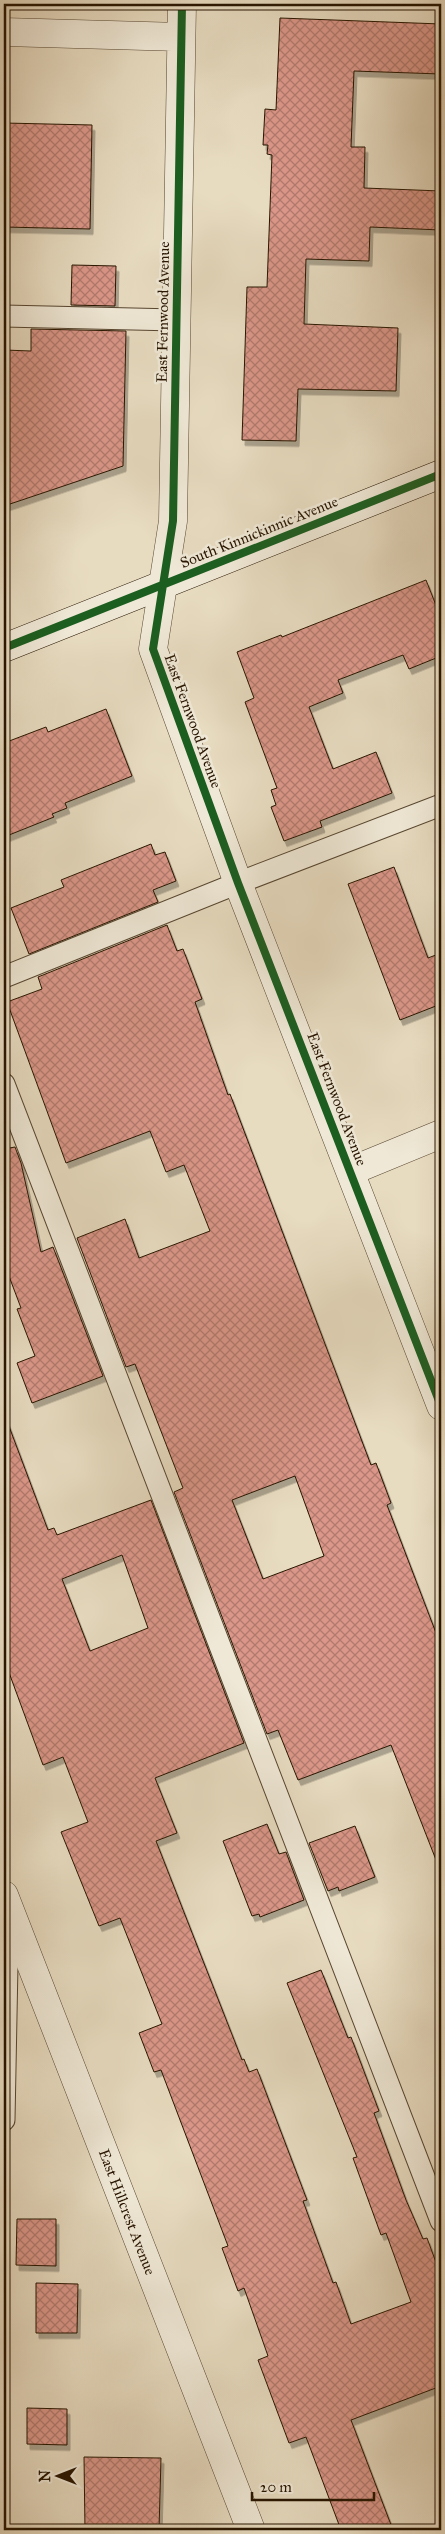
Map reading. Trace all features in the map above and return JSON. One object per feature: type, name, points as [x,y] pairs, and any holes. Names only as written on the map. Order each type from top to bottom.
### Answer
[{"type":"street","name":"East Fernwood Avenue","points":[[182,4],[173,521],[164,586],[152,649],[238,883],[441,1406]]},
{"type":"street","points":[[4,32],[181,37]]},
{"type":"street","name":"South Kinnickinnic Avenue","points":[[4,648],[164,586],[441,474]]},
{"type":"street","points":[[351,1170],[441,1134]]},
{"type":"street","name":"East Hillcrest Avenue","points":[[6,1900],[251,2530]]},
{"type":"lane","points":[[4,316],[176,320]]},
{"type":"lane","points":[[4,977],[238,883],[441,805]]},
{"type":"lane","points":[[4,1084],[441,2221]]},
{"type":"lane","points":[[4,2120],[6,1900]]},
{"type":"building","points":[[280,18],[441,24],[441,74],[354,71],[351,147],[365,147],[364,188],[441,191],[441,230],[370,227],[369,261],[306,259],[304,324],[398,328],[396,391],[298,389],[296,441],[242,440],[247,287],[267,287],[272,155],[267,154],[268,145],[263,145],[265,109],[276,110]]},
{"type":"building","points":[[4,123],[92,125],[90,229],[4,227]]},
{"type":"building","points":[[72,265],[116,266],[115,306],[71,305]]},
{"type":"building","points":[[31,329],[126,331],[123,466],[4,506],[4,350],[31,351]]},
{"type":"building","points":[[426,580],[441,618],[441,656],[409,669],[403,655],[338,680],[343,693],[309,707],[333,769],[376,752],[392,793],[320,821],[322,827],[284,841],[271,807],[276,805],[271,790],[277,788],[245,702],[254,698],[237,652],[281,635],[282,637]]},
{"type":"building","points":[[106,709],[132,776],[65,803],[67,808],[52,814],[54,817],[4,837],[4,743],[46,727],[48,732]]},
{"type":"building","points":[[151,844],[155,855],[165,852],[176,881],[153,890],[158,902],[29,954],[11,908],[64,887],[61,880]]},
{"type":"building","points":[[394,867],[428,958],[441,953],[441,1004],[400,1020],[348,884]]},
{"type":"building","points":[[167,925],[177,951],[183,949],[202,999],[195,1002],[228,1095],[230,1094],[371,1465],[376,1463],[391,1503],[387,1505],[441,1646],[441,1865],[438,1865],[391,1745],[298,1780],[278,1730],[267,1734],[174,1492],[183,1488],[135,1364],[126,1367],[77,1238],[125,1219],[139,1258],[210,1231],[184,1165],[166,1172],[150,1131],[66,1163],[7,1002],[42,989],[38,977]],"holes":[[[295,1476],[324,1556],[263,1579],[232,1500]]]},
{"type":"building","points":[[15,1147],[21,1163],[41,1252],[53,1247],[103,1376],[32,1403],[17,1363],[35,1356],[17,1309],[21,1308],[4,1263],[4,1149]]},
{"type":"building","points":[[4,1421],[7,1421],[48,1530],[54,1528],[57,1535],[151,1500],[244,1743],[155,1778],[177,1833],[156,1841],[242,2060],[244,2059],[249,2072],[257,2069],[307,2200],[303,2201],[333,2283],[336,2282],[351,2324],[411,2302],[386,2233],[381,2235],[353,2158],[357,2157],[287,1983],[321,1970],[348,2038],[351,2037],[379,2111],[374,2113],[406,2200],[423,2239],[427,2238],[441,2276],[441,2386],[351,2420],[393,2530],[341,2530],[306,2437],[289,2443],[258,2360],[268,2356],[244,2288],[238,2291],[222,2248],[228,2246],[161,2070],[154,2072],[139,2033],[162,2024],[120,1918],[99,1926],[61,1832],[88,1822],[63,1757],[43,1765],[4,1659]],"holes":[[[122,1555],[148,1628],[90,1651],[62,1579]]]},
{"type":"building","points":[[267,1824],[279,1854],[286,1852],[304,1900],[260,1917],[259,1914],[252,1916],[223,1841]]},
{"type":"building","points":[[355,1826],[375,1877],[339,1891],[338,1887],[328,1891],[309,1843]]},
{"type":"building","points":[[17,2219],[56,2219],[56,2266],[16,2265]]},
{"type":"building","points":[[36,2283],[78,2284],[77,2333],[36,2333]]},
{"type":"building","points":[[27,2408],[67,2409],[67,2445],[27,2444]]},
{"type":"building","points":[[84,2457],[161,2458],[159,2530],[85,2530]]},
{"type":"cycle path","points":[[182,4],[173,521],[153,649],[238,883],[441,1406]]},
{"type":"cycle path","points":[[4,648],[441,474]]}]
